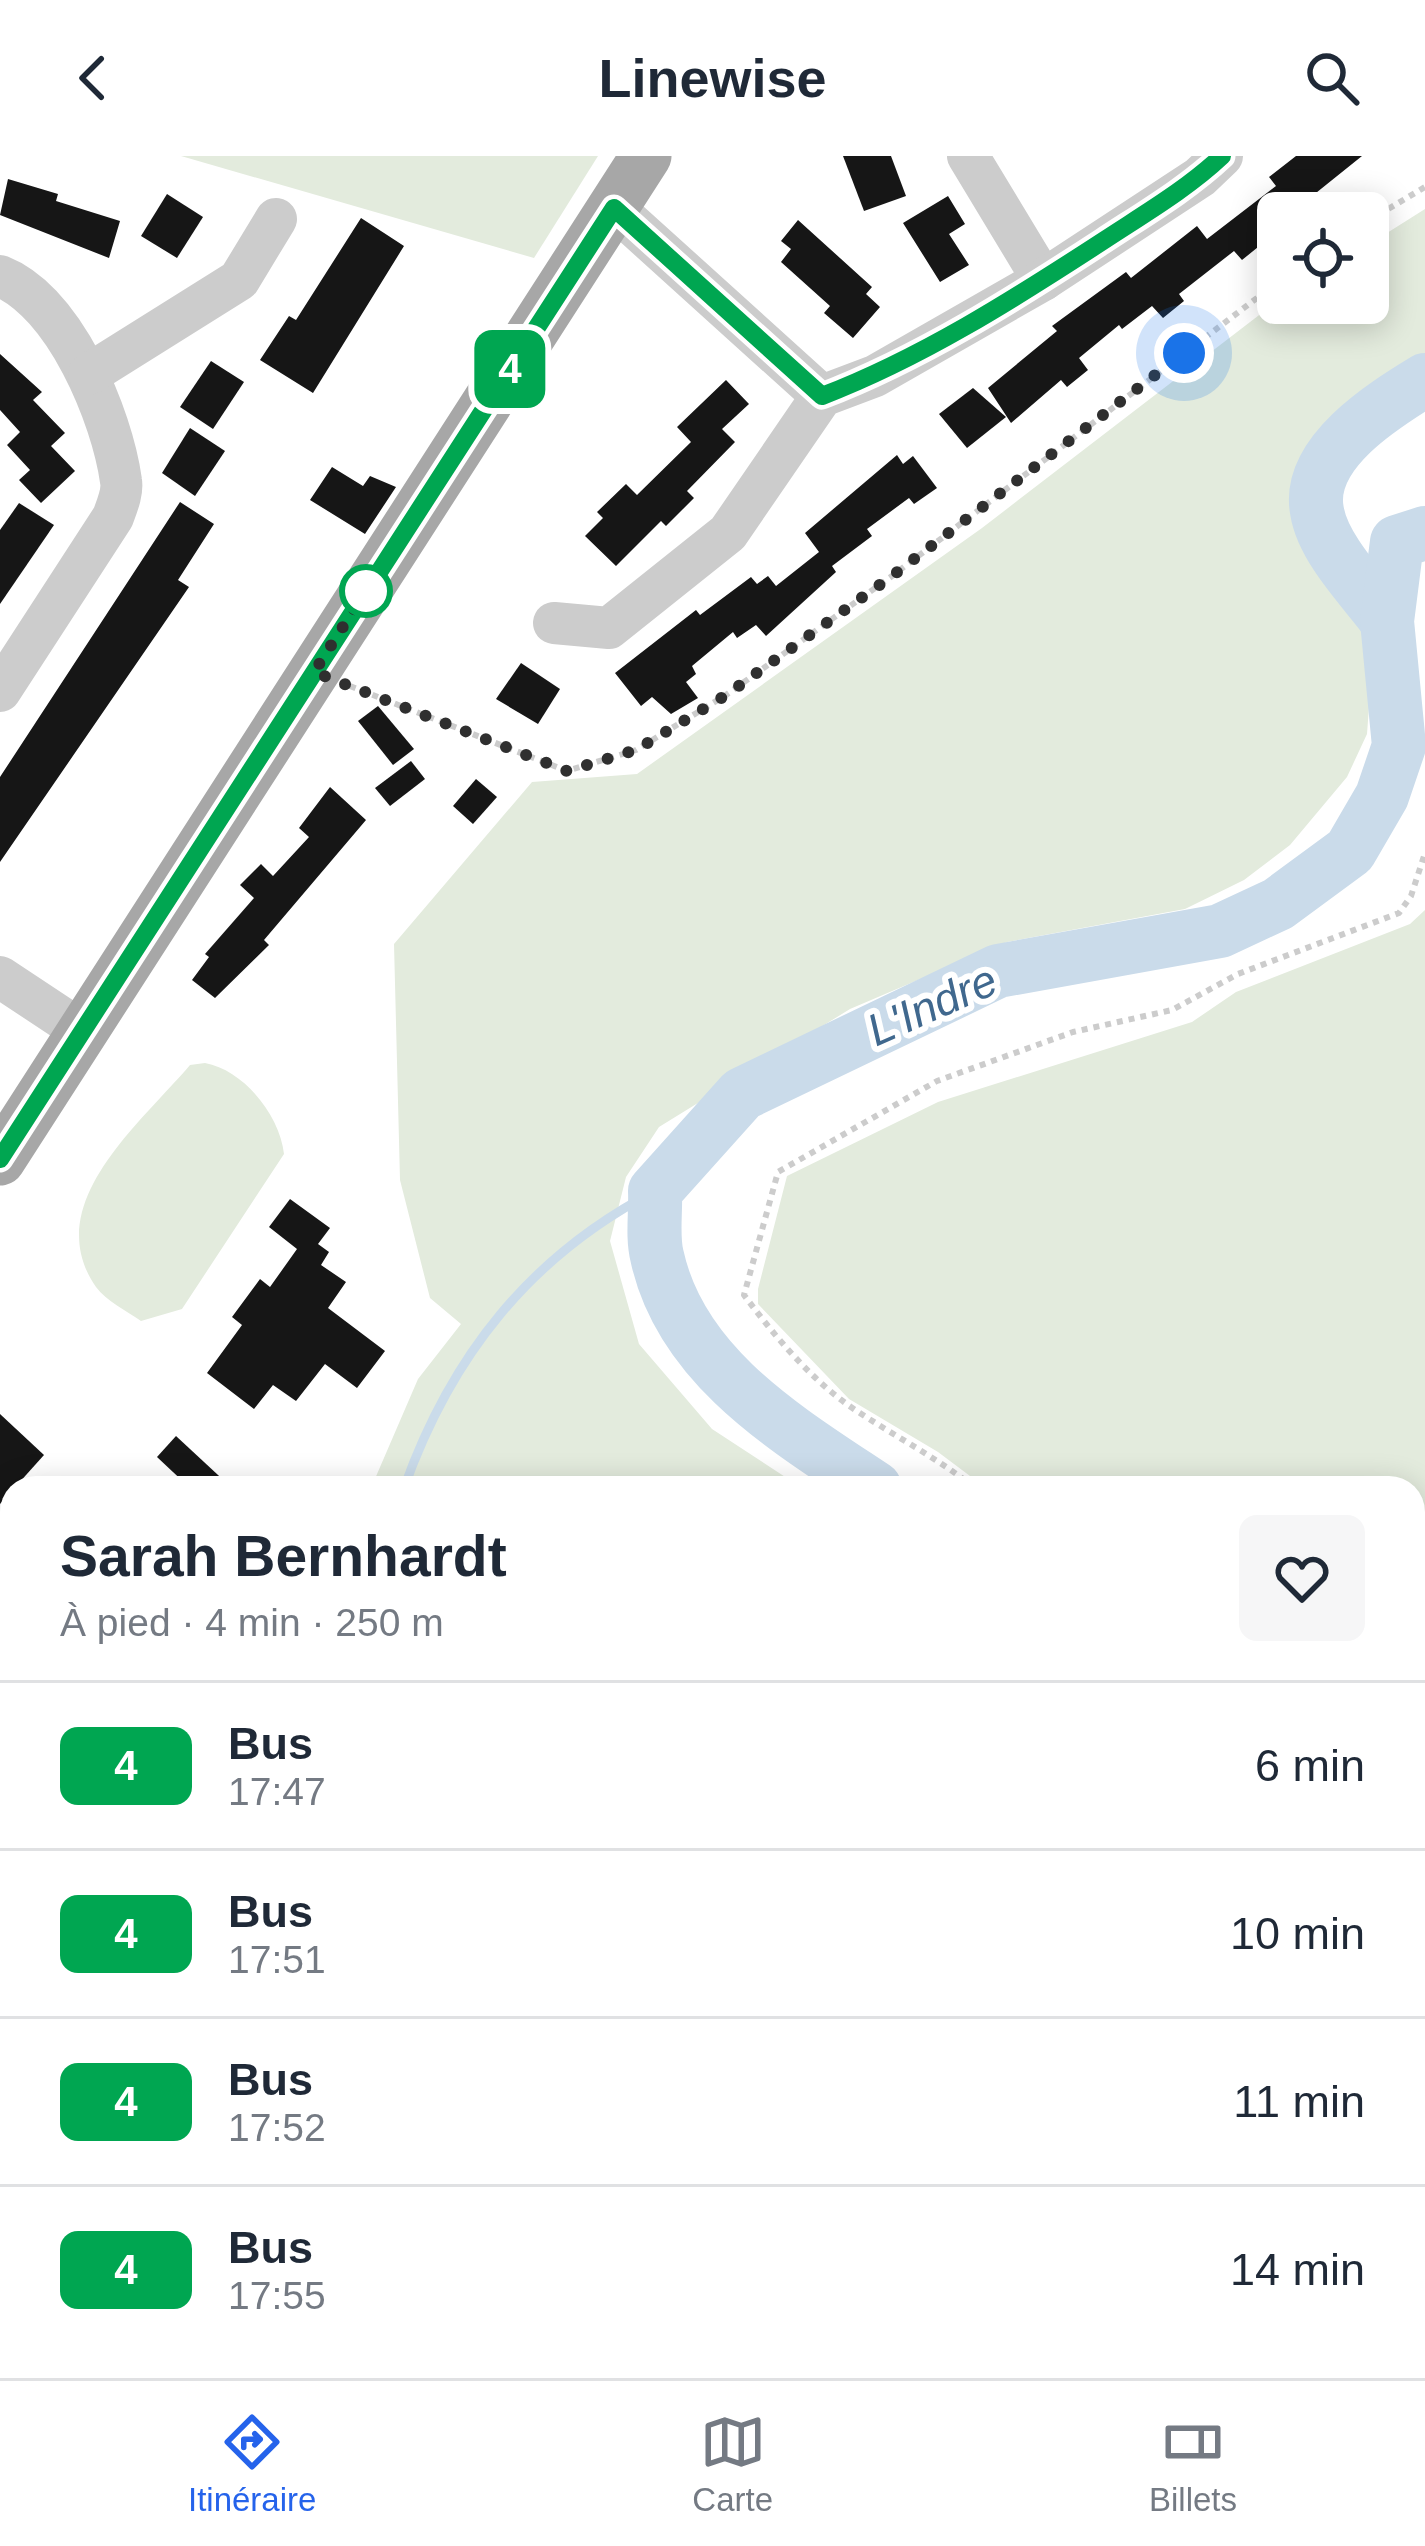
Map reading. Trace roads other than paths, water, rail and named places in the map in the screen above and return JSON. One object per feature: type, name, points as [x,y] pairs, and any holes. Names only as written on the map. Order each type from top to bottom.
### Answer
[{"type":"main road","points":[[0,1160],[646,156]]},
{"type":"street","points":[[968,156],[1043,280]]},
{"type":"street","points":[[554,622],[609,628],[728,533],[822,396],[875,376],[1043,280],[1199,178],[1222,156]]},
{"type":"street","points":[[614,208],[822,396]]},
{"type":"street","points":[[89,374],[238,280],[276,218]]},
{"type":"street","points":[[0,276],[46,314],[89,374],[123,486],[113,517],[0,691]]},
{"type":"street","points":[[0,977],[80,1030]]},
{"type":"waterway","points":[[1387,621],[1327,540],[1317,511],[1317,490],[1323,470],[1352,433],[1425,380]]},
{"type":"waterway","name":"L'Indre","points":[[857,1476],[742,1392],[689,1331],[657,1256],[655,1191],[742,1094],[998,971],[1220,931],[1278,904],[1350,851],[1382,796],[1399,746],[1387,621],[1397,542],[1425,533]]},
{"type":"waterway","points":[[409,1476],[445,1395],[500,1314],[570,1246],[655,1191]]}]
